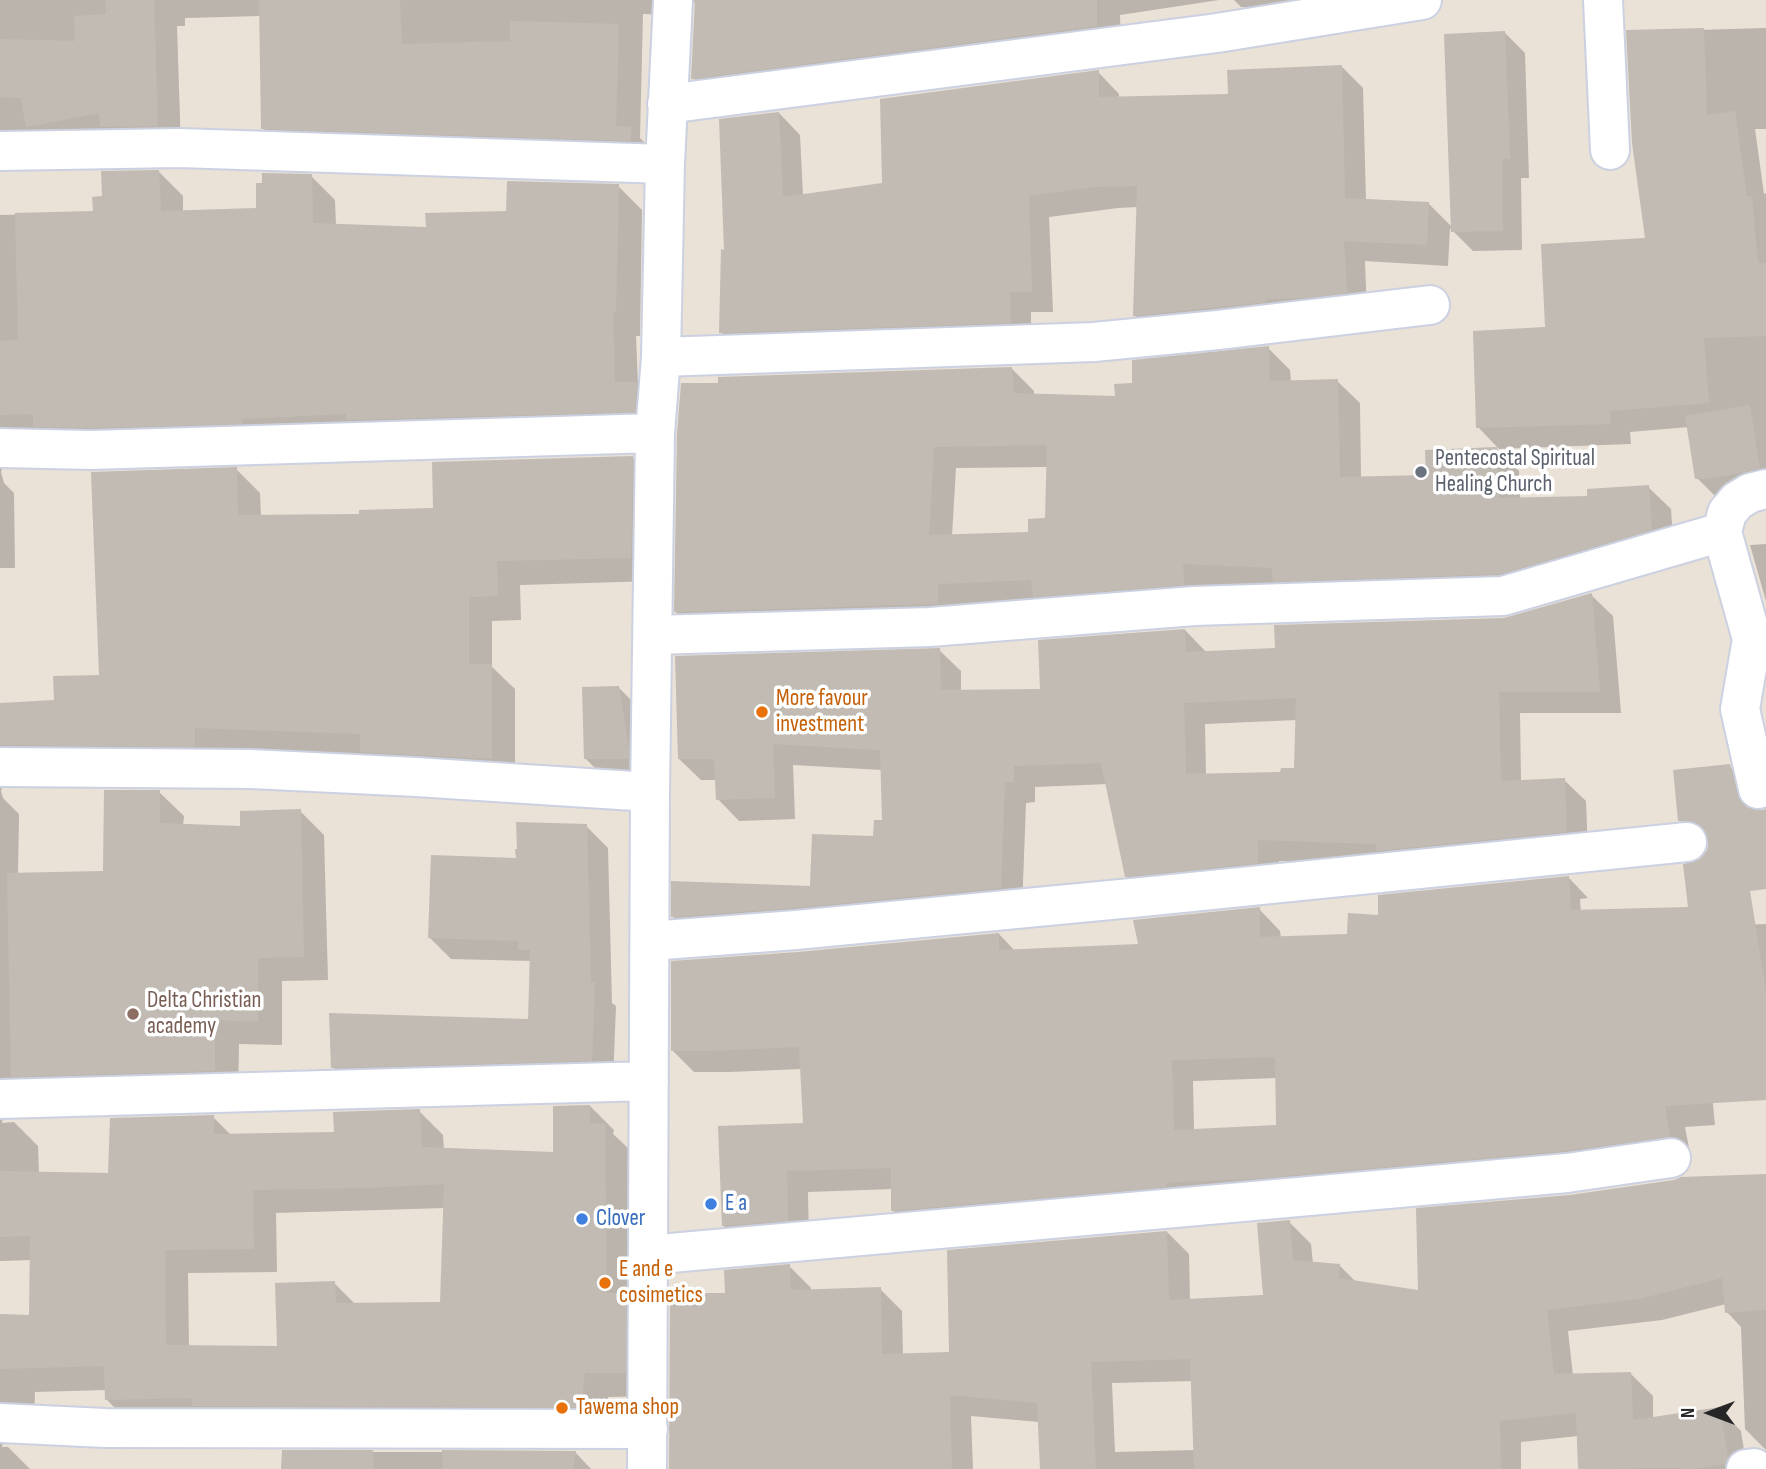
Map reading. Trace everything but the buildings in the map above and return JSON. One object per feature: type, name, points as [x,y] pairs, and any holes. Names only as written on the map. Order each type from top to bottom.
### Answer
[{"type":"street","points":[[647,1469],[650,792],[655,433],[673,0]]},
{"type":"street","points":[[667,104],[1190,37],[1422,0]]},
{"type":"street","points":[[1603,0],[1610,150]]},
{"type":"street","points":[[0,151],[179,148],[665,164]]},
{"type":"street","points":[[660,357],[1094,342],[1430,304]]},
{"type":"street","points":[[0,448],[91,450],[655,433]]},
{"type":"street","points":[[1758,789],[1740,709],[1759,643],[1722,532],[1727,513],[1737,501],[1750,493],[1766,489]]},
{"type":"street","points":[[653,635],[930,627],[1194,606],[1503,596],[1722,532]]},
{"type":"street","points":[[0,767],[264,770],[650,792]]},
{"type":"street","points":[[650,941],[1128,899],[1688,842]]},
{"type":"street","points":[[0,1099],[649,1081]]},
{"type":"street","points":[[648,1255],[1567,1173],[1671,1158]]},
{"type":"street","points":[[0,1423],[105,1428],[648,1429]]},
{"type":"street","points":[[1746,1469],[1754,1468]]},
{"type":"place","name":"Pentecostal Spiritual Healing Church","points":[[1421,472]]},
{"type":"place","name":"More favour investment","points":[[762,712]]},
{"type":"place","name":"Delta Christian academy","points":[[133,1014]]},
{"type":"place","name":"E a","points":[[711,1204]]},
{"type":"place","name":"Clover","points":[[582,1219]]},
{"type":"place","name":"E and e cosimetics","points":[[605,1283]]},
{"type":"place","name":"Tawema shop","points":[[562,1408]]}]
